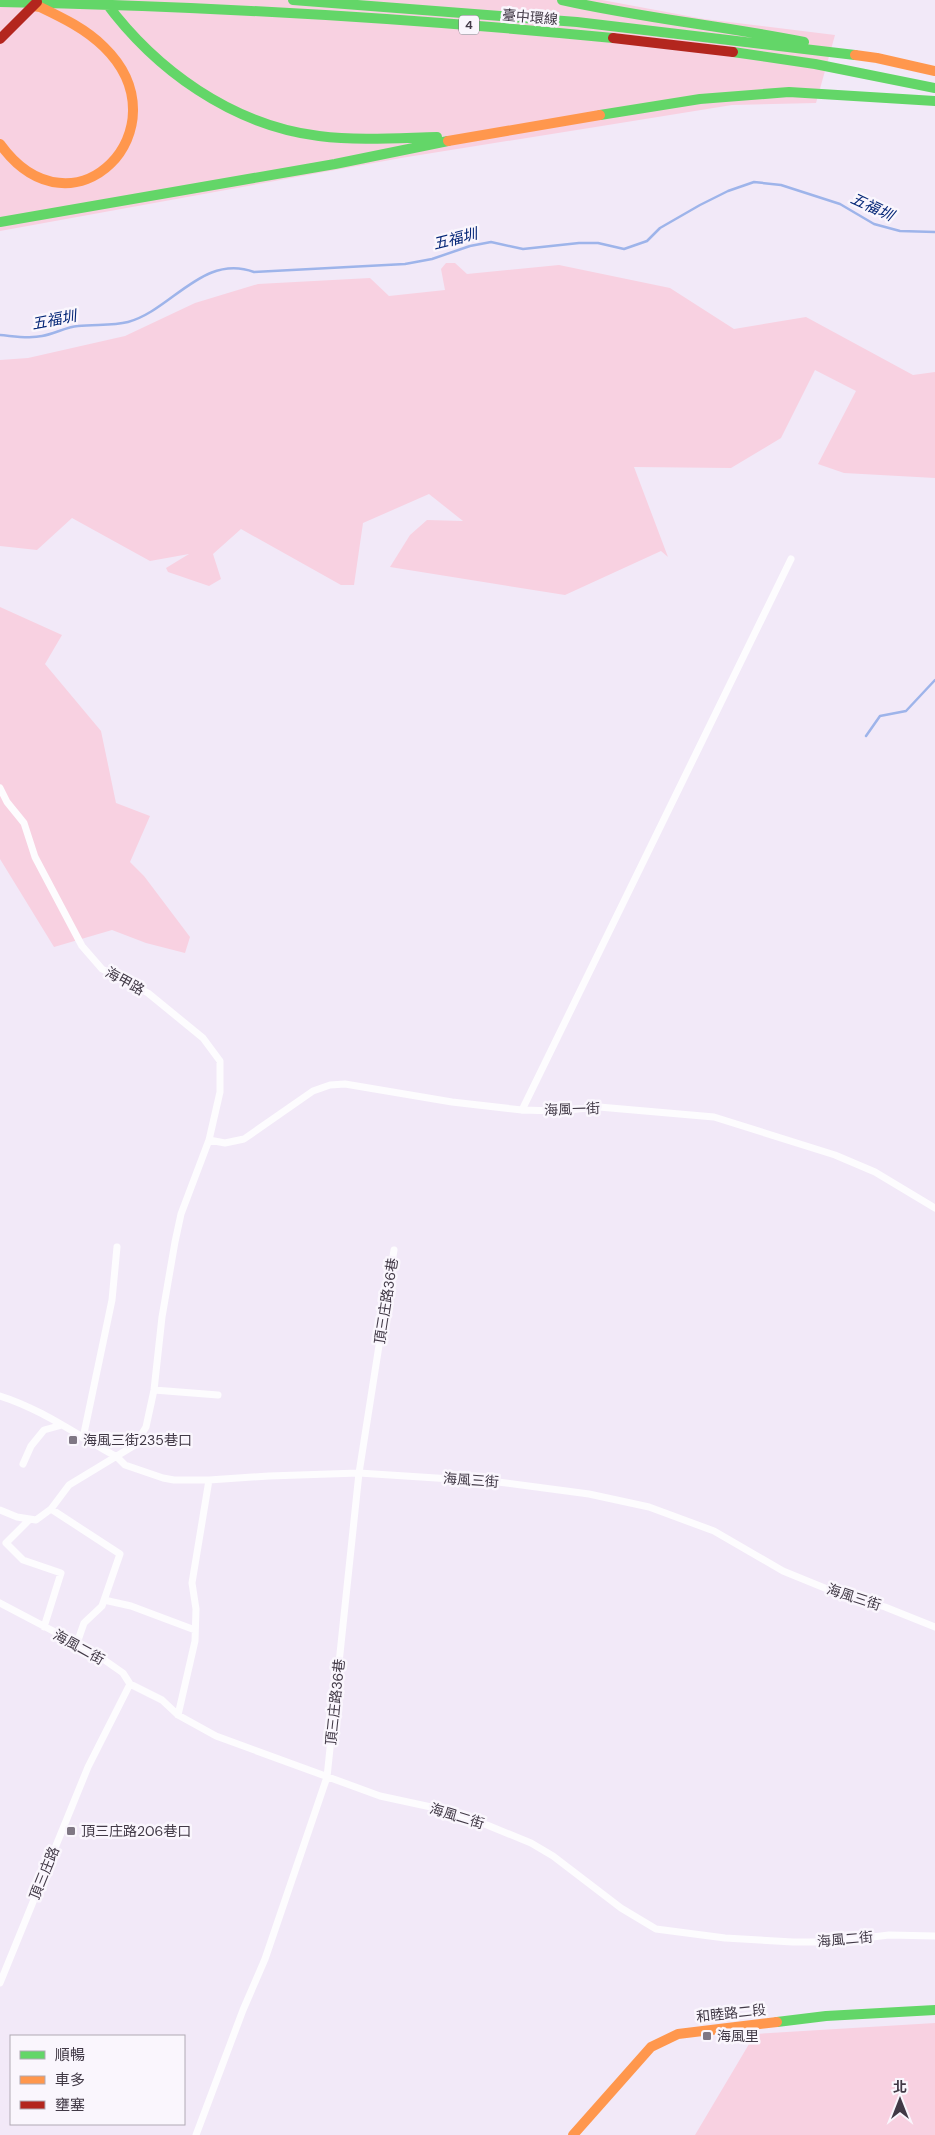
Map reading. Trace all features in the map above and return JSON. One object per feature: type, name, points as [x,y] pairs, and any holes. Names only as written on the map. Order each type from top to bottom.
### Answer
[{"type":"main road","points":[[0,38],[39,0]]},
{"type":"main road","points":[[104,0],[111,12],[142,46],[174,74],[210,98],[254,118],[301,133],[341,138],[471,136]]},
{"type":"main road","name":"臺中環線","points":[[293,0],[577,22],[877,58],[935,71]]},
{"type":"main road","points":[[562,0],[613,12],[780,37],[877,58]]},
{"type":"main road","points":[[0,144],[17,165],[34,177],[66,184],[84,180],[103,172],[116,160],[130,135],[135,106],[129,86],[120,67],[94,38],[80,28],[40,7],[3,2]]},
{"type":"main road","name":"臺中環線","points":[[3,2],[139,4],[324,14],[575,34],[658,43],[861,71],[935,88]]},
{"type":"main road","points":[[0,51],[24,13]]},
{"type":"main road","points":[[0,222],[335,164],[471,136],[700,99],[779,93],[844,94],[935,100]]},
{"type":"main road","name":"和睦路二段","points":[[573,2135],[651,2047],[678,2034],[826,2016],[935,2010]]},
{"type":"street","points":[[522,1110],[791,559]]},
{"type":"street","name":"海甲路","points":[[0,788],[7,802],[24,823],[35,858],[82,946],[102,969],[148,993],[203,1038],[220,1061],[220,1092],[209,1140],[179,1223],[162,1317],[154,1390],[146,1427],[135,1445],[70,1485],[51,1509]]},
{"type":"street","name":"海風一街","points":[[209,1140],[225,1143],[244,1139],[313,1092],[330,1085],[345,1084],[452,1102],[522,1110],[599,1107],[714,1117],[834,1156],[875,1172],[935,1208]]},
{"type":"street","points":[[83,1438],[112,1300],[117,1247]]},
{"type":"street","name":"頂三庄路36巷","points":[[196,2135],[265,1960],[327,1777],[359,1473],[394,1250]]},
{"type":"street","points":[[154,1390],[218,1395]]},
{"type":"street","name":"海風三街","points":[[0,1396],[24,1403],[117,1457],[125,1465],[163,1478],[208,1480],[359,1473],[498,1482],[542,1487],[589,1494],[649,1507],[714,1531],[783,1571],[832,1591],[885,1607],[935,1627]]},
{"type":"street","points":[[23,1464],[31,1446],[44,1430],[62,1425]]},
{"type":"street","points":[[178,1715],[195,1630],[196,1609],[192,1583],[208,1480]]},
{"type":"street","points":[[0,1510],[29,1520],[36,1520],[51,1509],[120,1554],[102,1606],[84,1624],[77,1643]]},
{"type":"street","points":[[29,1520],[6,1544],[23,1560],[61,1573],[44,1627]]},
{"type":"street","points":[[104,1600],[130,1606],[195,1630]]},
{"type":"street","name":"海風二街","points":[[0,1603],[77,1643],[123,1673],[130,1684],[162,1700],[178,1715],[216,1736],[380,1796],[431,1808],[488,1826],[531,1843],[553,1856],[621,1908],[656,1929],[725,1938],[793,1942],[831,1942],[889,1935],[935,1936]]},
{"type":"street","name":"頂三庄路","points":[[0,1983],[88,1767],[130,1684]]},
{"type":"shaded area","points":[[0,0],[602,0],[704,19],[835,35],[816,103],[732,105],[401,158],[0,231]]},
{"type":"shaded area","points":[[446,263],[455,263],[467,274],[559,265],[670,288],[734,329],[806,317],[913,375],[935,372],[935,478],[844,473],[818,464],[856,391],[815,370],[781,438],[731,468],[634,467],[668,557],[661,551],[565,595],[390,567],[410,535],[427,520],[463,521],[429,494],[363,523],[354,585],[341,585],[241,529],[213,554],[221,579],[209,586],[168,572],[166,568],[189,554],[150,561],[72,518],[37,550],[0,546],[0,360],[28,358],[125,336],[195,303],[258,284],[370,278],[389,296],[445,290],[441,269]]},
{"type":"shaded area","points":[[0,607],[62,635],[45,664],[101,731],[116,803],[150,816],[130,862],[144,876],[190,937],[185,953],[146,943],[112,930],[54,947],[0,859]]},
{"type":"shaded area","points":[[935,2023],[935,2135],[695,2135],[755,2034]]},
{"type":"waterway","name":"五福圳","points":[[0,335],[37,337],[84,325],[128,322],[144,316],[188,285],[203,276],[219,270],[236,268],[254,272],[405,264],[432,259],[470,246],[491,242],[523,249],[579,243],[598,243],[624,249],[647,241],[660,228],[700,205],[728,191],[754,182],[781,185],[840,204],[874,224],[900,231],[935,232]]},
{"type":"waterway","points":[[866,736],[880,716],[906,711],[935,680]]},
{"type":"traffic: fast","points":[[104,0],[124,25],[172,71],[226,107],[256,120],[287,130],[334,138],[437,137]]},
{"type":"traffic: fast","points":[[293,0],[577,22],[855,55]]},
{"type":"traffic: fast","points":[[562,0],[622,12],[804,42]]},
{"type":"traffic: fast","points":[[0,2],[154,6],[307,14],[460,24],[613,38]]},
{"type":"traffic: fast","points":[[733,52],[815,64],[935,88]]},
{"type":"traffic: fast","points":[[600,115],[700,99],[789,92],[935,101]]},
{"type":"traffic: fast","points":[[0,222],[335,164],[448,141]]},
{"type":"traffic: fast","points":[[777,2022],[826,2016],[935,2010]]},
{"type":"traffic: slow","points":[[0,144],[29,172],[59,183],[87,179],[110,164],[127,140],[133,111],[126,79],[104,47],[74,24],[40,7],[33,6]]},
{"type":"traffic: slow","points":[[855,55],[935,71]]},
{"type":"traffic: slow","points":[[448,141],[600,115]]},
{"type":"traffic: slow","points":[[573,2135],[651,2047],[678,2034],[777,2022]]},
{"type":"traffic: jam","points":[[0,39],[37,2]]},
{"type":"traffic: jam","points":[[613,38],[733,52]]},
{"type":"place","name":"海風三街235巷口","points":[[73,1440]]},
{"type":"place","name":"頂三庄路206巷口","points":[[71,1831]]},
{"type":"place","name":"海風里","points":[[707,2036]]}]
